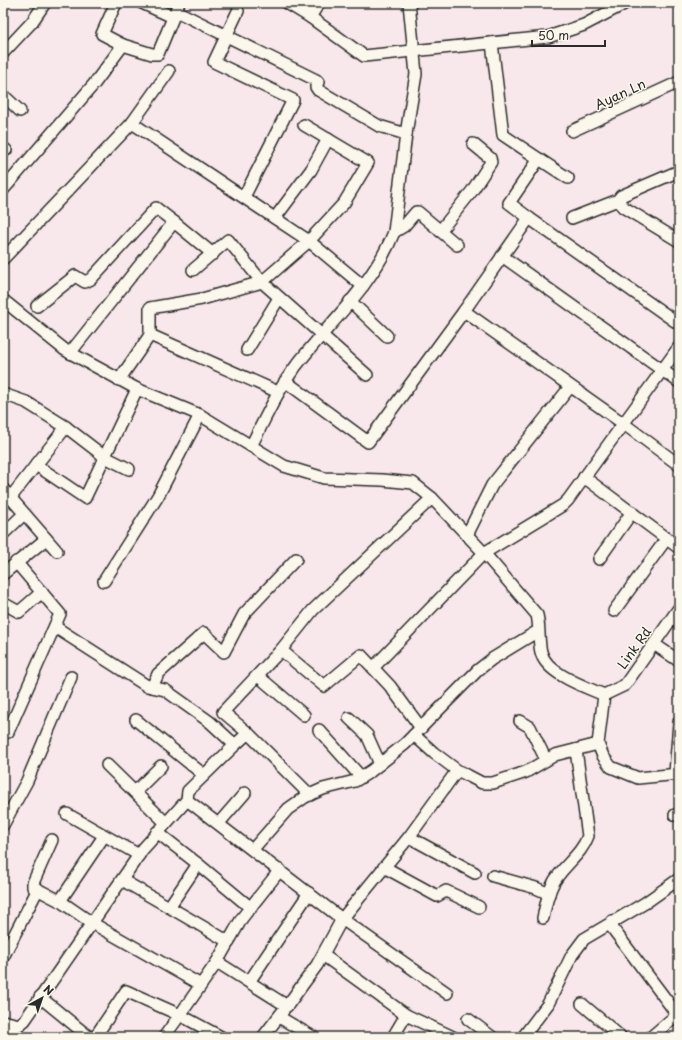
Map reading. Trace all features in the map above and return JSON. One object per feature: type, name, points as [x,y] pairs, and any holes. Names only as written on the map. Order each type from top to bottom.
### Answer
[{"type":"street","points":[[5,46],[32,22],[45,3]]},
{"type":"street","points":[[116,3],[102,34],[123,45],[155,55],[160,50],[176,10]]},
{"type":"street","points":[[142,3],[176,10],[316,80],[318,82],[316,87],[318,90],[379,126],[406,134]]},
{"type":"street","points":[[287,3],[310,17],[364,56],[492,44],[548,37],[584,25],[626,3]]},
{"type":"street","points":[[310,17],[319,3]]},
{"type":"street","points":[[251,446],[285,381],[321,335],[363,286],[389,245],[394,232],[406,134],[416,74],[409,3]]},
{"type":"street","points":[[238,11],[225,35],[214,62],[293,100],[244,197]]},
{"type":"street","points":[[492,44],[503,135],[568,178]]},
{"type":"street","points":[[3,190],[94,84],[123,45]]},
{"type":"street","points":[[3,259],[132,123],[169,71]]},
{"type":"street","name":"Ayan Ln","points":[[572,131],[679,82]]},
{"type":"street","points":[[3,95],[20,111]]},
{"type":"street","points":[[132,123],[309,241],[363,286]]},
{"type":"street","points":[[119,380],[150,335],[150,308],[202,299],[262,282],[309,241],[344,203],[368,166],[366,161],[304,125]]},
{"type":"street","points":[[275,218],[311,170],[328,139]]},
{"type":"street","points":[[440,231],[472,191],[491,162],[490,158],[473,144]]},
{"type":"street","points":[[539,159],[509,203],[679,324]]},
{"type":"street","points":[[572,218],[618,200],[621,196],[679,171]]},
{"type":"street","points":[[618,200],[623,207],[679,241]]},
{"type":"street","points":[[37,306],[75,276],[85,282],[91,280],[156,208],[213,254]]},
{"type":"street","points":[[394,232],[404,226],[416,212],[457,245]]},
{"type":"street","points":[[285,381],[368,442],[464,311],[529,218]]},
{"type":"street","points":[[70,353],[174,222]]},
{"type":"street","points":[[193,270],[228,240],[262,282],[367,375]]},
{"type":"street","points":[[502,256],[679,382]]},
{"type":"street","points":[[247,350],[279,298]]},
{"type":"street","points":[[3,300],[70,353],[137,389],[200,415],[284,466],[324,478],[382,480],[413,483],[432,498],[484,552],[537,615],[541,652],[547,663],[573,682],[604,695],[598,744],[603,756],[611,767],[638,778],[677,774],[679,722]]},
{"type":"street","points":[[350,302],[387,336]]},
{"type":"street","points":[[464,311],[624,424],[679,465]]},
{"type":"street","points":[[150,335],[278,392]]},
{"type":"street","points":[[373,668],[484,552],[563,505],[624,424],[679,347]]},
{"type":"street","points":[[467,535],[492,485],[570,387]]},
{"type":"street","points":[[36,465],[85,498],[137,389]]},
{"type":"street","points":[[3,394],[26,402],[66,427],[105,457],[129,469]]},
{"type":"street","points":[[104,581],[158,496],[200,415]]},
{"type":"street","points":[[10,498],[66,427]]},
{"type":"street","points":[[584,477],[679,548]]},
{"type":"street","points":[[3,489],[57,551]]},
{"type":"street","points":[[310,795],[248,733],[223,712],[258,676],[318,605],[432,498]]},
{"type":"street","points":[[598,559],[632,512]]},
{"type":"street","points":[[3,534],[24,514]]},
{"type":"street","points":[[3,574],[46,538]]},
{"type":"street","points":[[614,611],[667,538]]},
{"type":"street","points":[[152,687],[158,674],[204,633],[224,652],[244,614],[296,559]]},
{"type":"street","points":[[8,732],[60,614],[16,562]]},
{"type":"street","points":[[3,603],[19,612],[42,592]]},
{"type":"street","name":"Link Rd","points":[[604,695],[625,685],[679,608]]},
{"type":"street","points":[[55,627],[147,686],[165,690],[210,722],[235,745]]},
{"type":"street","points":[[253,849],[288,809],[322,789],[355,781],[380,764],[418,732],[478,670],[497,656],[538,631]]},
{"type":"street","points":[[654,644],[679,661]]},
{"type":"street","points":[[281,650],[324,686],[361,655],[390,686],[418,732],[434,753],[458,771],[482,784],[492,783],[526,772],[555,755],[598,744]]},
{"type":"street","points":[[258,676],[304,715]]},
{"type":"street","points":[[3,825],[27,781],[72,677]]},
{"type":"street","points":[[349,718],[366,735],[380,764]]},
{"type":"street","points":[[136,720],[204,774]]},
{"type":"street","points":[[520,721],[530,727],[546,760]]},
{"type":"street","points":[[319,730],[361,777]]},
{"type":"street","points":[[3,1021],[19,1024],[25,1020],[138,855],[187,800],[188,791],[248,733]]},
{"type":"street","points":[[543,918],[549,894],[557,876],[579,852],[585,844],[588,836],[576,750]]},
{"type":"street","points":[[107,765],[166,823]]},
{"type":"street","points":[[135,792],[161,766]]},
{"type":"street","points":[[263,1037],[287,1006],[322,955],[342,919],[409,837],[458,771]]},
{"type":"street","points":[[219,823],[245,793]]},
{"type":"street","points":[[187,800],[253,849],[342,919],[447,993]]},
{"type":"street","points":[[67,814],[138,855]]},
{"type":"street","points":[[157,832],[251,908]]},
{"type":"street","points":[[60,901],[104,836]]},
{"type":"street","points":[[409,837],[475,873]]},
{"type":"street","points":[[52,840],[33,883],[33,887],[60,901],[92,923],[201,985]]},
{"type":"street","points":[[169,907],[198,864]]},
{"type":"street","points":[[384,867],[437,896],[446,891],[478,907]]},
{"type":"street","points":[[164,1037],[217,962],[228,942],[251,908],[280,870]]},
{"type":"street","points":[[493,876],[536,888],[549,894]]},
{"type":"street","points":[[527,1036],[548,1004],[578,946],[590,934],[645,902],[679,879]]},
{"type":"street","points":[[122,880],[228,942]]},
{"type":"street","points":[[3,956],[38,889]]},
{"type":"street","points":[[249,982],[309,893]]},
{"type":"street","points":[[612,921],[613,928],[678,1015],[651,1037]]},
{"type":"street","points":[[322,955],[406,1015],[453,1037]]},
{"type":"street","points":[[217,962],[287,1006]]},
{"type":"street","points":[[95,1037],[126,991],[180,1015],[221,1037]]},
{"type":"street","points":[[40,997],[89,1037]]},
{"type":"street","points":[[582,1004],[621,1037]]},
{"type":"street","points":[[393,1037],[406,1015]]},
{"type":"street","points":[[279,1017],[312,1037]]},
{"type":"street","points":[[468,1019],[492,1037]]},
{"type":"street","points":[[3,1027],[20,1037]]}]
